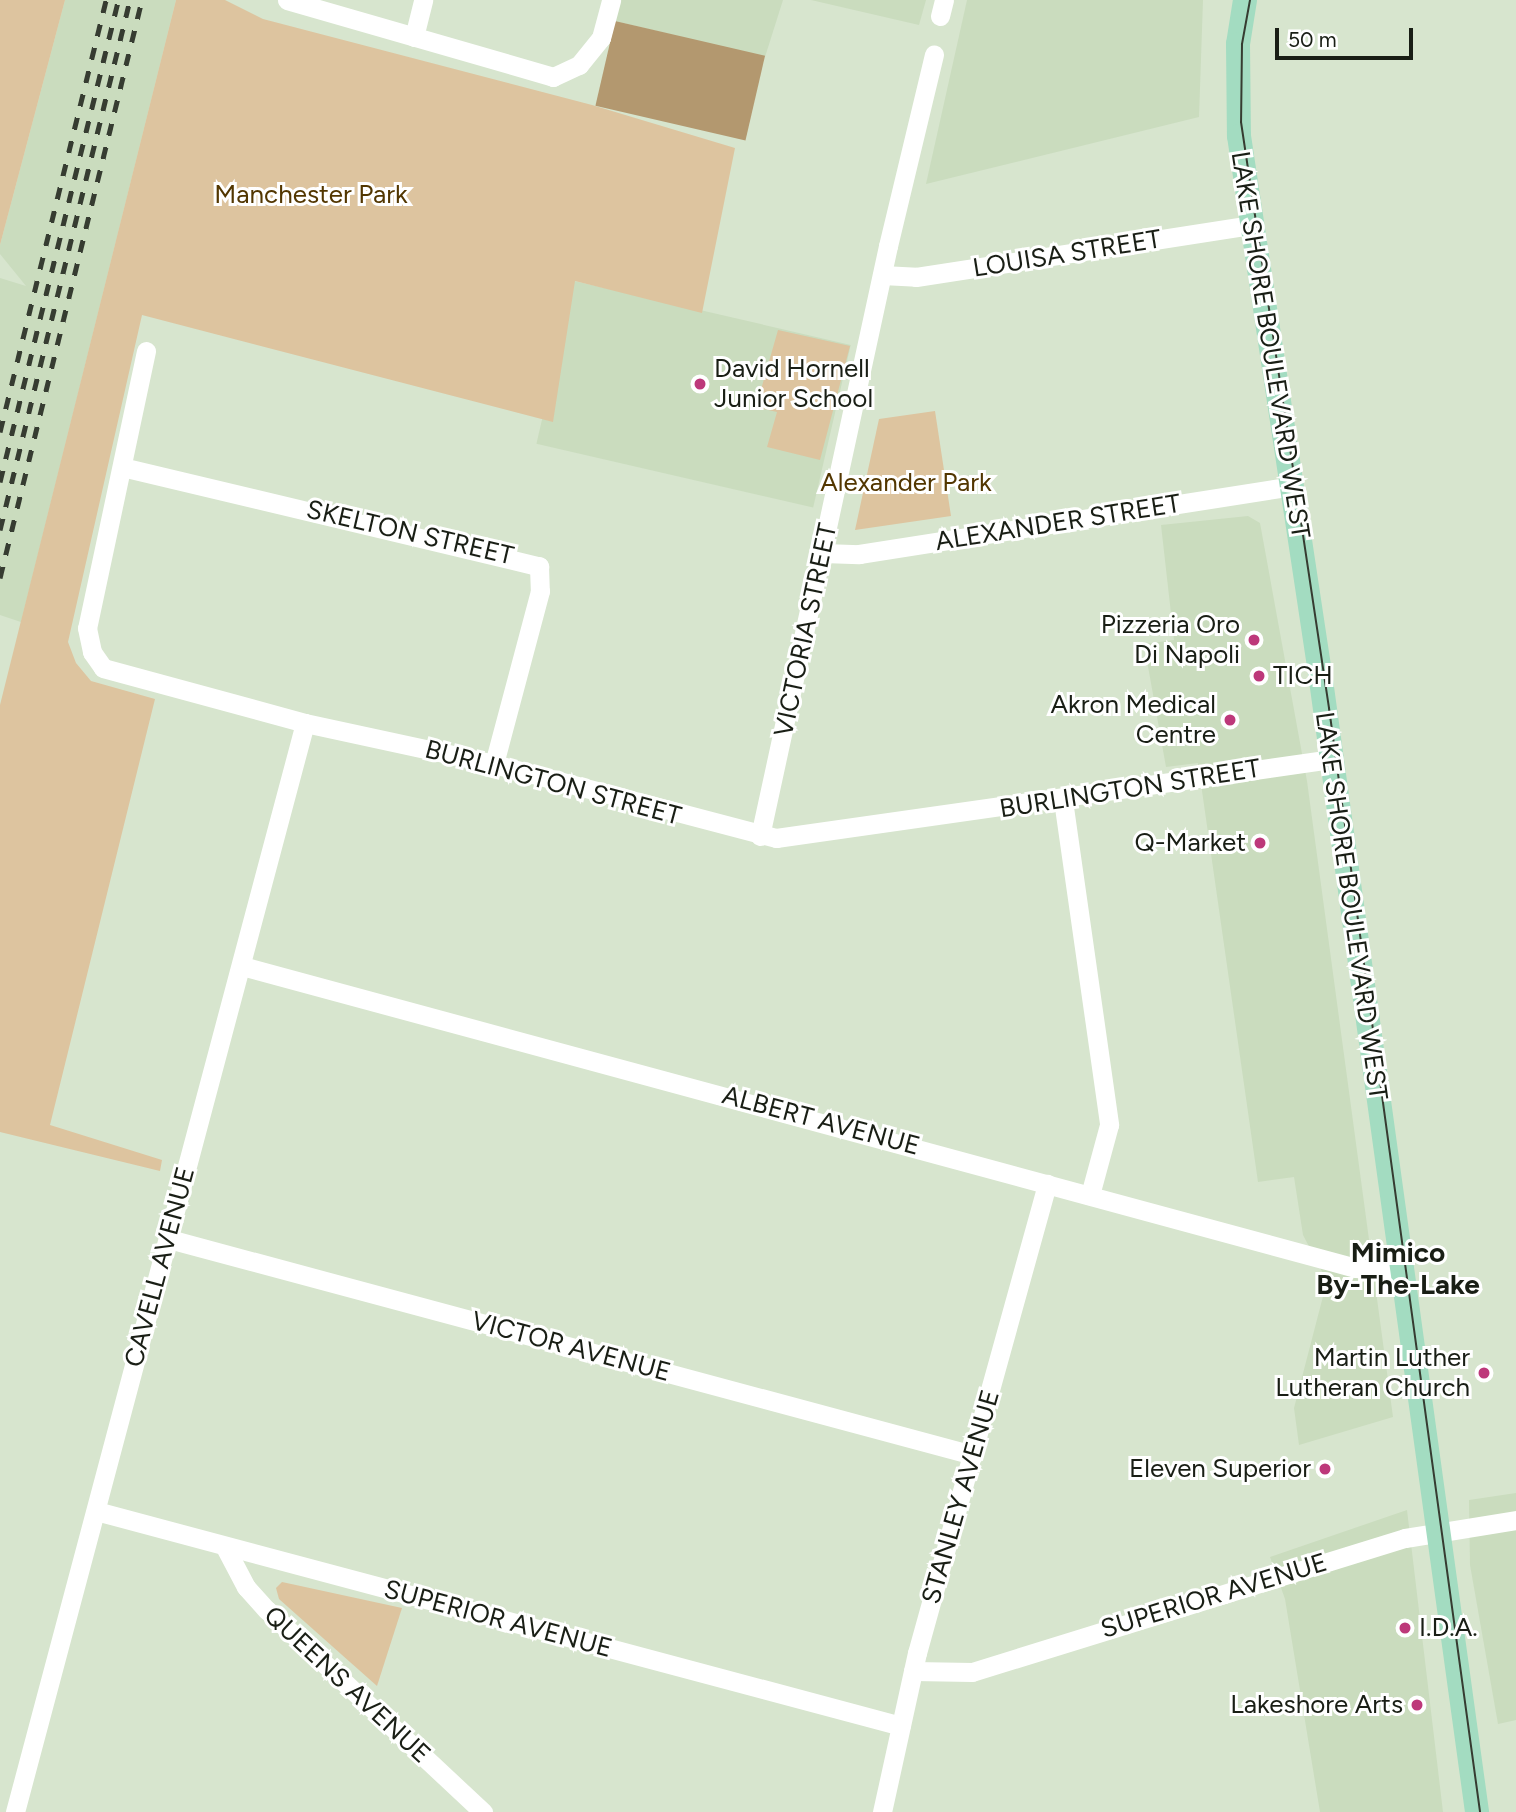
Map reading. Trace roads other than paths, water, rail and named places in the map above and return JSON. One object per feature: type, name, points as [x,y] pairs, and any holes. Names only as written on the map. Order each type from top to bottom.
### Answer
[{"type":"main road","name":"LAKE SHORE BOULEVARD WEST","points":[[1245,0],[1238,44],[1237,104],[1252,226],[1332,759],[1477,1812]]},
{"type":"street","points":[[287,0],[553,77],[579,65],[601,38],[611,0]]},
{"type":"street","points":[[414,37],[424,0]]},
{"type":"street","name":"VICTORIA STREET","points":[[760,836],[882,275],[934,54]]},
{"type":"street","name":"LOUISA STREET","points":[[882,275],[916,276],[1252,226]]},
{"type":"street","name":"BURLINGTON STREET","points":[[146,351],[87,628],[92,652],[103,668],[305,723],[495,764],[760,836],[793,839],[1332,759]]},
{"type":"street","name":"SKELTON STREET","points":[[122,467],[539,566],[540,591],[495,764]]},
{"type":"street","name":"ALEXANDER STREET","points":[[823,553],[859,554],[1292,486]]},
{"type":"street","name":"CAVELL AVENUE","points":[[15,1812],[305,723]]},
{"type":"street","points":[[1063,800],[1109,1125],[1090,1195]]},
{"type":"street","name":"ALBERT AVENUE","points":[[242,966],[1356,1268],[1402,1272]]},
{"type":"street","name":"STANLEY AVENUE","points":[[882,1812],[913,1671],[1047,1184]]},
{"type":"street","name":"VICTOR AVENUE","points":[[169,1239],[973,1455]]},
{"type":"street","name":"SUPERIOR AVENUE","points":[[96,1511],[901,1726]]},
{"type":"street","name":"SUPERIOR AVENUE","points":[[913,1671],[972,1672],[1334,1559],[1438,1532],[1516,1520]]},
{"type":"street","name":"QUEENS AVENUE","points":[[225,1547],[246,1587],[267,1610],[483,1812]]},
{"type":"tram line","points":[[1250,0],[1242,44],[1241,122],[1329,708],[1480,1812]]},
{"type":"railway","points":[[0,432],[106,0]]},
{"type":"railway","points":[[0,482],[118,0]]},
{"type":"railway","points":[[0,530],[130,0]]},
{"type":"railway","points":[[0,578],[142,0]]},
{"type":"place","name":"David Hornell Junior School","points":[[700,384]]},
{"type":"place","name":"Pizzeria Oro Di Napoli","points":[[1254,640]]},
{"type":"place","name":"TICH","points":[[1259,676]]},
{"type":"place","name":"Akron Medical Centre","points":[[1230,720]]},
{"type":"place","name":"Q-Market","points":[[1260,843]]},
{"type":"place","name":"Martin Luther Lutheran Church","points":[[1484,1373]]},
{"type":"place","name":"Eleven Superior","points":[[1325,1469]]},
{"type":"place","name":"I.D.A.","points":[[1405,1628]]},
{"type":"place","name":"Lakeshore Arts","points":[[1417,1705]]},
{"type":"district","name":"Mimico By-The-Lake","points":[[1398,1268]]},
{"type":"park label","name":"Manchester Park","points":[[311,195]]},
{"type":"park label","name":"Alexander Park","points":[[906,483]]}]
